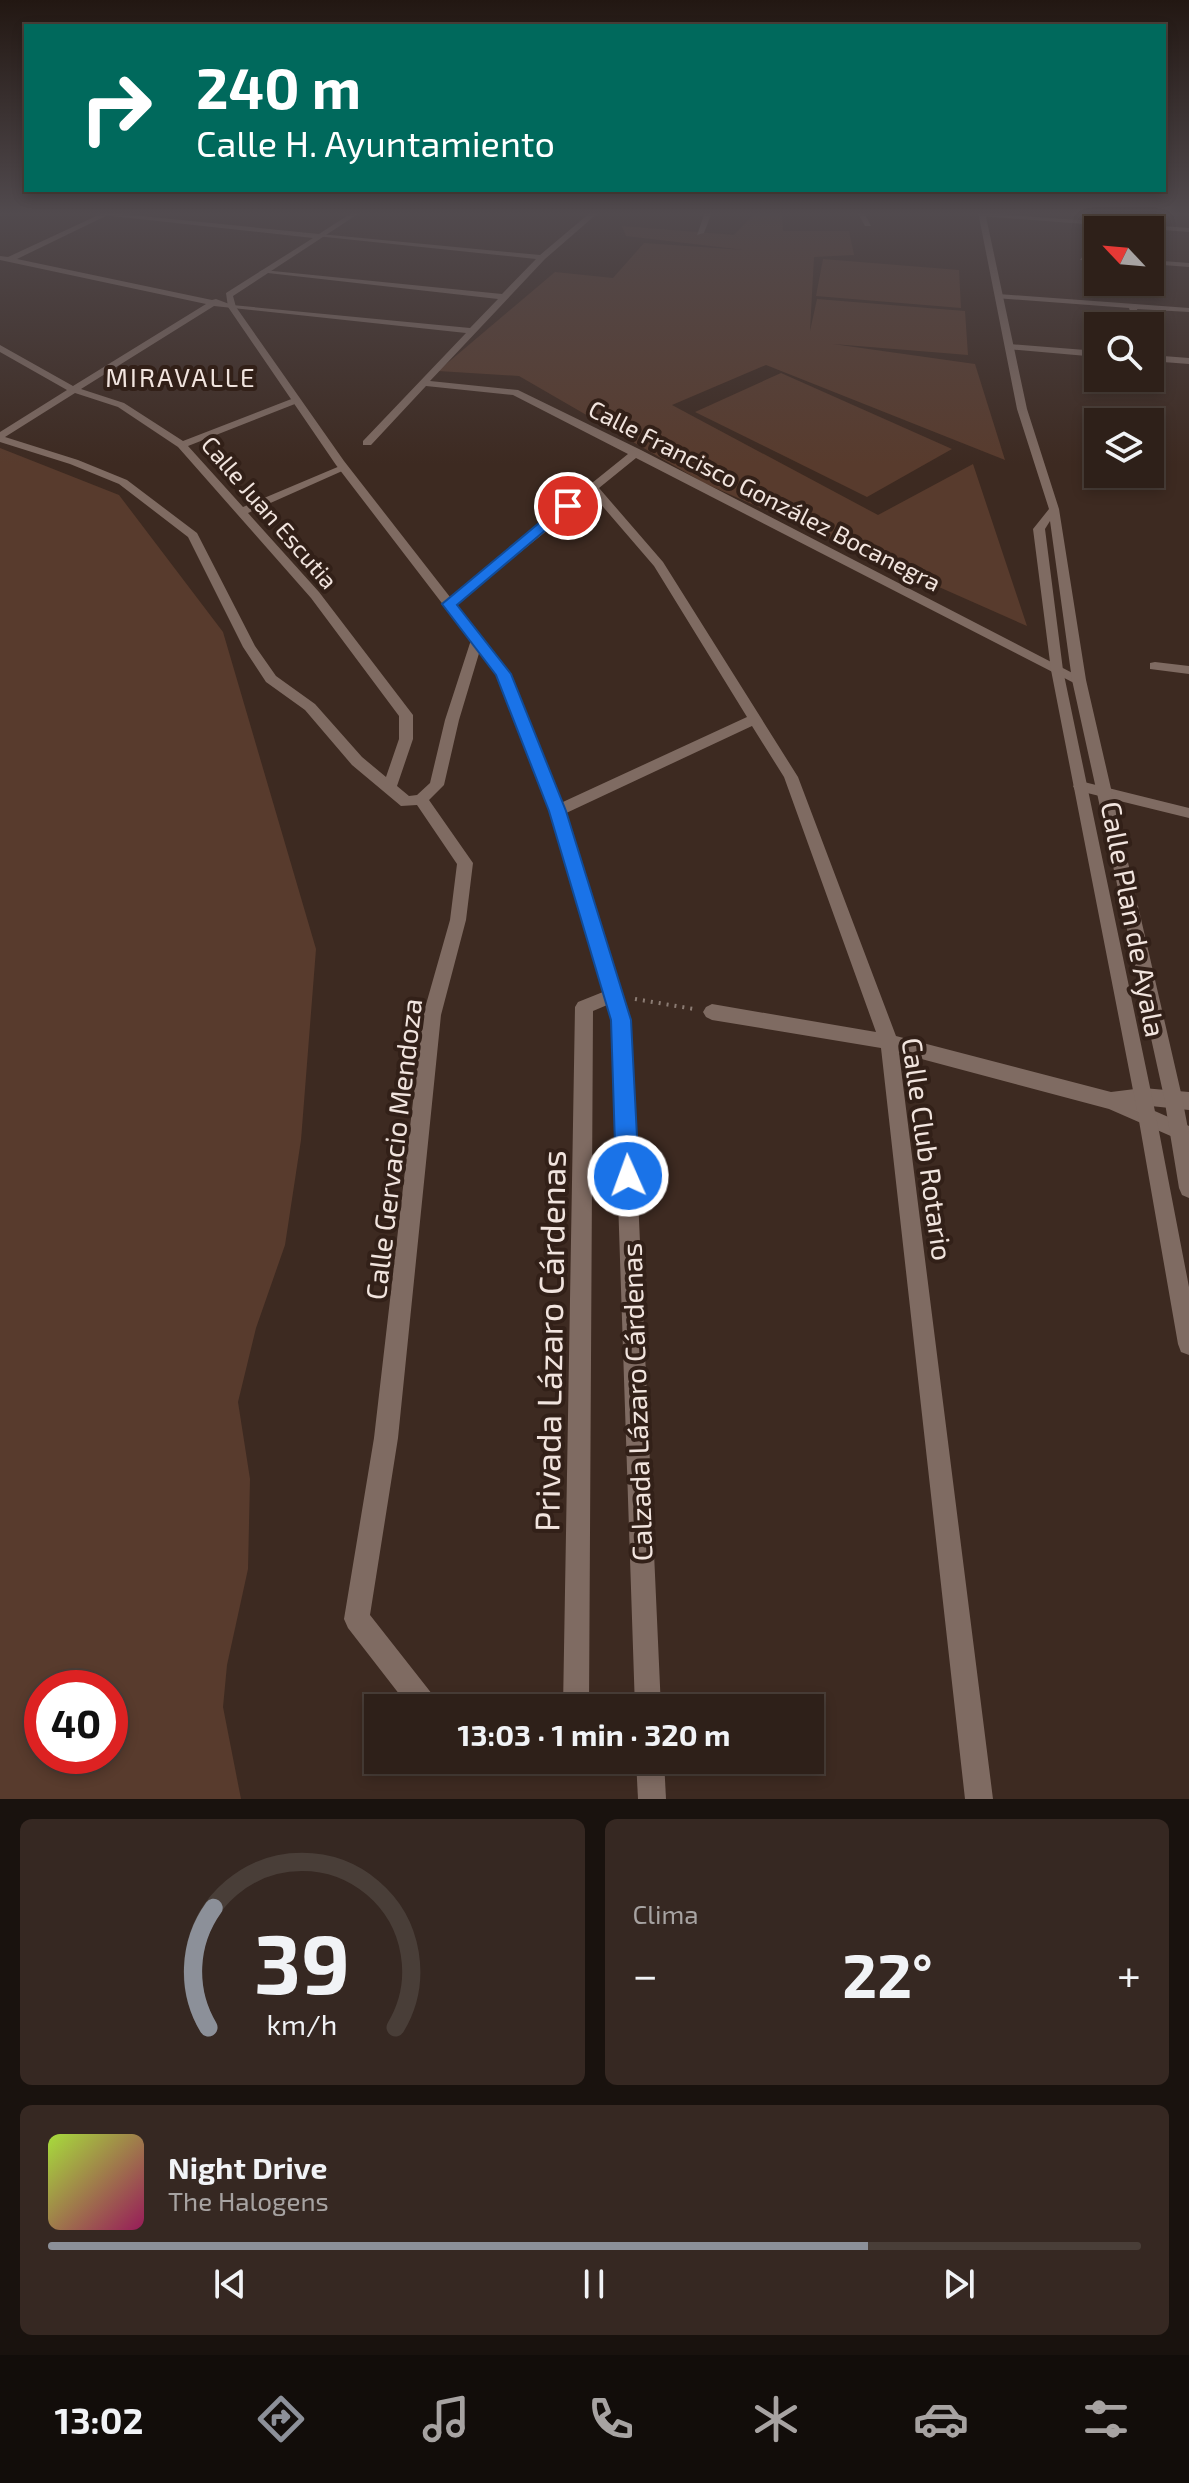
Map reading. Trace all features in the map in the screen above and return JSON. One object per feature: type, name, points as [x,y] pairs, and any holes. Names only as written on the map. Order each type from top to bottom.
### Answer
[{"type":"street","points":[[175,296],[212,304],[230,301],[470,331]]},
{"type":"street","points":[[230,301],[236,296]]},
{"type":"street","points":[[367,443],[504,296]]},
{"type":"street","points":[[998,296],[1189,310]]},
{"type":"street","name":"Calle Plan de Ayala","points":[[998,296],[1022,409],[1054,509],[1079,680],[1102,789],[1181,1099],[1189,1188]]},
{"type":"street","name":"Calzada Lázaro Cárdenas","points":[[230,301],[344,468],[503,674],[557,811],[621,1020],[647,1694]]},
{"type":"street","points":[[0,438],[212,304]]},
{"type":"street","points":[[1132,306],[1134,312]]},
{"type":"street","points":[[1009,347],[1084,353]]},
{"type":"street","name":"Calle Juan Escutia","points":[[0,348],[73,390],[121,405],[182,445],[242,512],[315,595],[406,715],[406,739],[390,786]]},
{"type":"street","points":[[1164,359],[1189,361]]},
{"type":"street","name":"Calle Francisco González Bocanegra","points":[[422,383],[515,392],[1079,680]]},
{"type":"street","points":[[182,445],[297,400]]},
{"type":"street","points":[[0,438],[123,482],[193,535],[249,647],[271,679],[310,707],[357,761],[406,802],[421,799],[437,785],[452,720],[477,640]]},
{"type":"street","points":[[449,604],[591,486],[637,452]]},
{"type":"street","points":[[242,512],[344,468]]},
{"type":"street","name":"Calle Club Rotario","points":[[591,486],[659,564],[791,777],[889,1042],[979,1799]]},
{"type":"street","name":"Calle Plan de Ayala","points":[[1054,509],[1039,529],[1057,670],[1148,1121],[1189,1344]]},
{"type":"street","points":[[1155,666],[1189,670]]},
{"type":"street","points":[[557,811],[755,719]]},
{"type":"street","points":[[1080,786],[1189,813]]},
{"type":"street","name":"Calle Gervacio Mendoza","points":[[416,1694],[357,1619],[386,1438],[432,1015],[458,920],[465,863],[421,799]]},
{"type":"street","name":"Privada Lázaro Cárdenas","points":[[576,1694],[584,1007],[613,995]]},
{"type":"street","points":[[712,1012],[889,1042],[1111,1101],[1148,1121],[1184,1134]]},
{"type":"street","points":[[1111,1101],[1143,1096],[1181,1099]]},
{"type":"street","points":[[651,1774],[652,1799]]},
{"type":"path","points":[[613,995],[712,1012]]},
{"type":"shaded area","points":[[527,296],[812,296],[810,331],[817,299],[965,311],[968,355],[833,344],[975,364],[1005,460],[766,365],[672,405],[878,515],[973,464],[1027,626],[704,483],[519,376],[438,371]]},
{"type":"shaded area","points":[[816,296],[960,296],[961,308]]},
{"type":"shaded area","points":[[781,373],[952,449],[867,497],[695,412]]},
{"type":"shaded area","points":[[0,448],[119,495],[223,632],[316,949],[301,1140],[285,1245],[256,1328],[238,1402],[250,1479],[248,1569],[227,1665],[223,1707],[241,1799],[0,1799]]},
{"type":"district","name":"MIRAVALLE","points":[[181,376]]},
{"type":"route","points":[[568,506],[449,604],[503,674],[557,811],[621,1020],[628,1176]]}]
